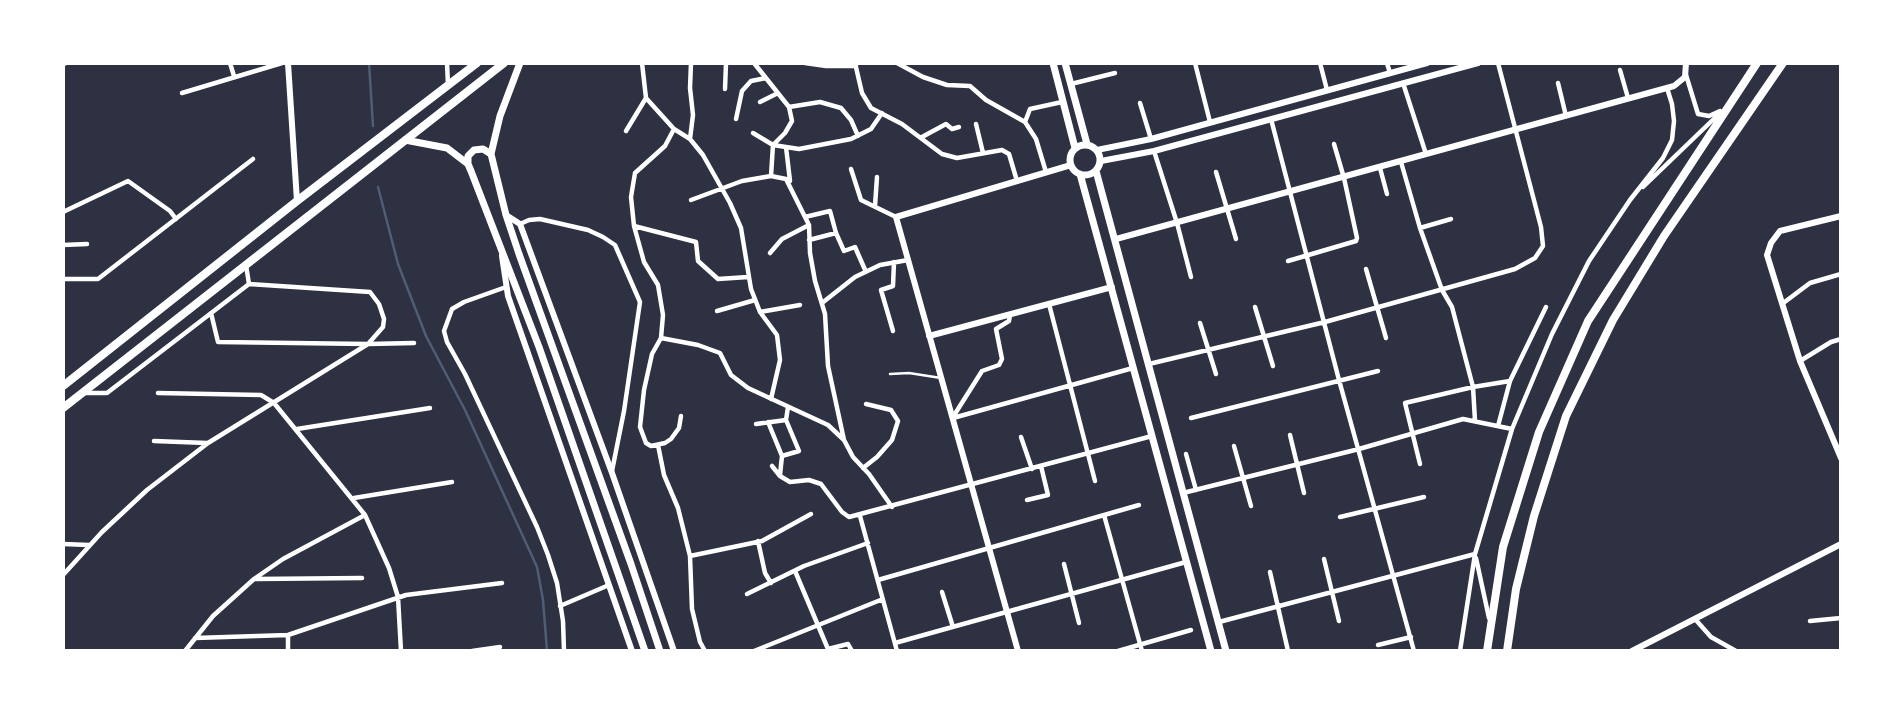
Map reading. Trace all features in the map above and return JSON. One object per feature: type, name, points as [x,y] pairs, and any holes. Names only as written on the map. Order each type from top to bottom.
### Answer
[{"type":"main road","points":[[63,386],[477,63]]},
{"type":"main road","points":[[63,408],[504,63]]},
{"type":"main road","points":[[520,63],[500,117],[491,154],[506,215],[660,651]]},
{"type":"main road","points":[[1053,63],[1075,148],[1070,164],[1073,170],[1080,174],[1090,175],[1096,171],[1101,161],[1097,150],[1087,145],[1075,148]]},
{"type":"main road","points":[[1065,63],[1087,145]]},
{"type":"main road","points":[[1487,651],[1503,547],[1539,432],[1588,321],[1757,63]]},
{"type":"main road","points":[[1507,651],[1516,589],[1534,516],[1566,416],[1613,320],[1658,247],[1783,63]]},
{"type":"main road","points":[[1073,137],[1084,133]]},
{"type":"main road","points":[[405,140],[447,148],[468,164]]},
{"type":"main road","points":[[491,154],[483,149],[474,150],[468,156],[468,164],[590,490],[645,651]]},
{"type":"main road","points":[[1096,171],[1226,651]]},
{"type":"main road","points":[[1080,174],[1211,651]]},
{"type":"main road","points":[[1134,368],[1149,364]]},
{"type":"main road","points":[[1187,562],[1200,559]]},
{"type":"street","points":[[230,63],[234,76]]},
{"type":"street","points":[[182,93],[282,63]]},
{"type":"street","points":[[288,63],[297,201]]},
{"type":"street","points":[[447,63],[448,85]]},
{"type":"street","points":[[642,63],[646,98],[674,129],[690,139],[703,155],[741,228],[748,277],[755,300],[760,312],[777,335],[780,360],[771,399]]},
{"type":"street","points":[[690,139],[694,115],[690,88],[691,63]]},
{"type":"street","points":[[725,89],[726,63]]},
{"type":"street","points":[[764,63],[756,65],[789,107],[792,121],[785,134],[773,145],[771,176]]},
{"type":"street","points":[[805,63],[827,66],[856,65],[862,93],[871,108],[922,137],[942,154],[957,158],[1002,150],[1009,154],[1017,181]]},
{"type":"street","points":[[897,63],[923,77],[947,85],[970,86],[986,100],[1025,122],[1036,139],[1046,172]]},
{"type":"street","points":[[1195,63],[1210,122]]},
{"type":"street","points":[[1320,63],[1327,90]]},
{"type":"street","points":[[1387,63],[1390,73]]},
{"type":"street","points":[[1097,150],[1151,139],[1427,63]]},
{"type":"street","points":[[1101,161],[1154,151],[1478,63]]},
{"type":"street","points":[[1149,364],[1325,323],[1515,269],[1535,258],[1543,246],[1541,226],[1498,63]]},
{"type":"street","points":[[1116,239],[1674,86],[1685,77],[1686,63]]},
{"type":"street","points":[[1620,70],[1628,99]]},
{"type":"street","points":[[1685,72],[1698,114],[1709,116],[1724,110]]},
{"type":"street","points":[[1070,84],[1115,73]]},
{"type":"street","points":[[736,119],[742,91],[751,81],[766,78]]},
{"type":"street","points":[[1404,83],[1426,155]]},
{"type":"street","points":[[1558,83],[1566,116]]},
{"type":"street","points":[[1460,651],[1475,554],[1512,429],[1552,334],[1590,261],[1630,200],[1663,158],[1672,140],[1674,121],[1667,88]]},
{"type":"street","points":[[760,103],[778,93]]},
{"type":"street","points":[[1312,94],[1315,107]]},
{"type":"street","points":[[626,131],[646,98]]},
{"type":"street","points":[[789,107],[820,102],[841,108],[858,135]]},
{"type":"street","points":[[1025,122],[1030,109],[1063,102]]},
{"type":"street","points":[[1140,103],[1151,139]]},
{"type":"street","points":[[1630,200],[1724,110]]},
{"type":"street","points":[[753,133],[773,145],[799,149],[837,142],[871,130],[882,113]]},
{"type":"street","points":[[1271,119],[1414,651]]},
{"type":"street","points":[[922,137],[946,124],[952,129],[959,127]]},
{"type":"street","points":[[976,124],[983,153]]},
{"type":"street","points":[[674,129],[665,146],[635,173],[631,197],[634,226],[644,262],[658,285],[663,315],[661,338],[649,366],[643,390],[640,418],[641,433],[646,443],[651,446],[658,445],[671,439],[679,428],[681,416]]},
{"type":"street","points":[[1288,261],[1356,241],[1357,235],[1334,144]]},
{"type":"street","points":[[786,147],[790,186]]},
{"type":"street","points":[[1154,151],[1191,277]]},
{"type":"street","points":[[63,279],[98,279],[253,159]]},
{"type":"street","points":[[1401,162],[1420,228],[1442,290],[1452,307],[1473,387],[1475,421]]},
{"type":"street","points":[[896,218],[1070,164]]},
{"type":"street","points":[[1380,167],[1387,194]]},
{"type":"street","points":[[851,169],[861,200],[896,218],[1018,651]]},
{"type":"street","points":[[1216,172],[1236,239]]},
{"type":"street","points":[[691,200],[743,181],[771,176],[786,179],[809,225],[815,281],[828,338],[828,366],[844,440],[853,457],[892,507]]},
{"type":"street","points":[[875,206],[877,177]]},
{"type":"street","points":[[63,212],[128,181],[170,211],[176,219]]},
{"type":"street","points":[[805,217],[830,211],[844,251],[855,247],[866,272]]},
{"type":"street","points":[[506,215],[520,224],[674,651]]},
{"type":"street","points":[[1841,216],[1780,231],[1771,243],[1767,255],[1800,361],[1841,458]]},
{"type":"street","points":[[520,224],[540,219],[587,230],[603,237],[615,245],[640,302],[624,411],[611,473]]},
{"type":"street","points":[[1420,228],[1451,219]]},
{"type":"street","points":[[770,253],[782,239],[809,225]]},
{"type":"street","points":[[634,226],[696,242],[698,261],[718,279],[748,277]]},
{"type":"street","points":[[809,240],[836,233]]},
{"type":"street","points":[[63,245],[87,244]]},
{"type":"street","points":[[502,251],[506,287],[632,651]]},
{"type":"street","points":[[822,303],[855,276],[880,265],[908,260]]},
{"type":"street","points":[[893,331],[881,290],[893,286],[894,262]]},
{"type":"street","points":[[246,264],[248,284]]},
{"type":"street","points":[[1366,269],[1386,338]]},
{"type":"street","points":[[1782,304],[1810,283],[1841,274]]},
{"type":"street","points":[[63,575],[147,490],[208,443],[368,344],[383,327],[384,318],[379,304],[370,292],[248,284],[107,393],[81,393]]},
{"type":"street","points":[[506,287],[452,309],[444,331],[537,527],[557,583],[565,651]]},
{"type":"street","points":[[929,336],[1112,287]]},
{"type":"street","points":[[717,311],[755,300]]},
{"type":"street","points":[[1049,304],[1095,481]]},
{"type":"street","points":[[760,312],[800,305]]},
{"type":"street","points":[[1255,307],[1273,366]]},
{"type":"street","points":[[1497,426],[1510,381],[1546,307]]},
{"type":"street","points":[[211,313],[218,342],[414,343]]},
{"type":"street","points":[[952,418],[982,371],[999,365],[1002,359],[996,329],[1009,321],[1010,315]]},
{"type":"street","points":[[1200,323],[1216,374]]},
{"type":"street","points":[[661,338],[698,345],[720,353],[731,375],[748,388],[828,425],[844,440]]},
{"type":"street","points":[[1800,361],[1831,342],[1841,340]]},
{"type":"street","points":[[952,418],[1134,368]]},
{"type":"street","points":[[1191,418],[1378,371]]},
{"type":"street","points":[[1420,464],[1405,403],[1510,381]]},
{"type":"street","points":[[158,393],[261,395],[274,403],[354,498],[365,515],[398,597],[401,651]]},
{"type":"street","points":[[863,468],[892,440],[898,421],[891,410],[866,404]]},
{"type":"street","points":[[782,456],[799,451],[786,419],[788,407]]},
{"type":"street","points":[[296,430],[430,408]]},
{"type":"street","points":[[756,424],[786,419]]},
{"type":"street","points":[[1182,494],[1464,419],[1512,429]]},
{"type":"street","points":[[768,422],[782,456],[780,476]]},
{"type":"street","points":[[1290,435],[1304,493]]},
{"type":"street","points":[[772,466],[780,476],[790,482],[815,481],[821,484],[842,512],[849,517],[1153,436]]},
{"type":"street","points":[[1021,437],[1032,469]]},
{"type":"street","points":[[154,441],[208,443]]},
{"type":"street","points":[[658,445],[664,475],[678,508],[690,556],[692,608],[700,642],[705,651]]},
{"type":"street","points":[[1234,446],[1251,506]]},
{"type":"street","points":[[1186,454],[1196,490]]},
{"type":"street","points":[[1027,500],[1048,495],[1041,466]]},
{"type":"street","points":[[354,498],[452,482]]},
{"type":"street","points":[[1340,517],[1424,497]]},
{"type":"street","points":[[878,580],[1139,505]]},
{"type":"street","points":[[690,556],[758,541],[811,514]]},
{"type":"street","points":[[185,651],[231,598],[254,579],[283,559],[365,515]]},
{"type":"street","points":[[1104,515],[1141,648]]},
{"type":"street","points":[[860,516],[897,651]]},
{"type":"street","points":[[758,541],[765,573],[771,583]]},
{"type":"street","points":[[747,594],[795,571],[868,543]]},
{"type":"street","points":[[63,544],[90,545]]},
{"type":"street","points":[[1632,651],[1841,544]]},
{"type":"street","points":[[1475,554],[1491,629]]},
{"type":"street","points":[[1218,623],[1475,554]]},
{"type":"street","points":[[1324,559],[1339,621]]},
{"type":"street","points":[[895,643],[1187,562]]},
{"type":"street","points":[[1064,564],[1079,623]]},
{"type":"street","points":[[795,571],[828,649],[848,644],[852,651]]},
{"type":"street","points":[[1270,572],[1288,651]]},
{"type":"street","points":[[254,579],[362,578]]},
{"type":"street","points":[[195,638],[288,635],[398,597],[502,583]]},
{"type":"street","points":[[561,606],[609,585]]},
{"type":"street","points":[[942,592],[953,627]]},
{"type":"street","points":[[754,651],[883,599]]},
{"type":"street","points":[[1810,621],[1841,618]]},
{"type":"street","points":[[1695,619],[1711,637],[1736,651]]},
{"type":"street","points":[[1118,651],[1141,648],[1191,630]]},
{"type":"street","points":[[288,635],[288,651]]},
{"type":"street","points":[[1378,645],[1410,637]]},
{"type":"street","points":[[472,651],[500,648]]},
{"type":"lane","points":[[890,374],[909,373],[941,377]]},
{"type":"waterway","points":[[369,63],[373,126]]},
{"type":"waterway","points":[[378,187],[398,264],[426,336],[465,410],[537,567],[547,651]]}]
